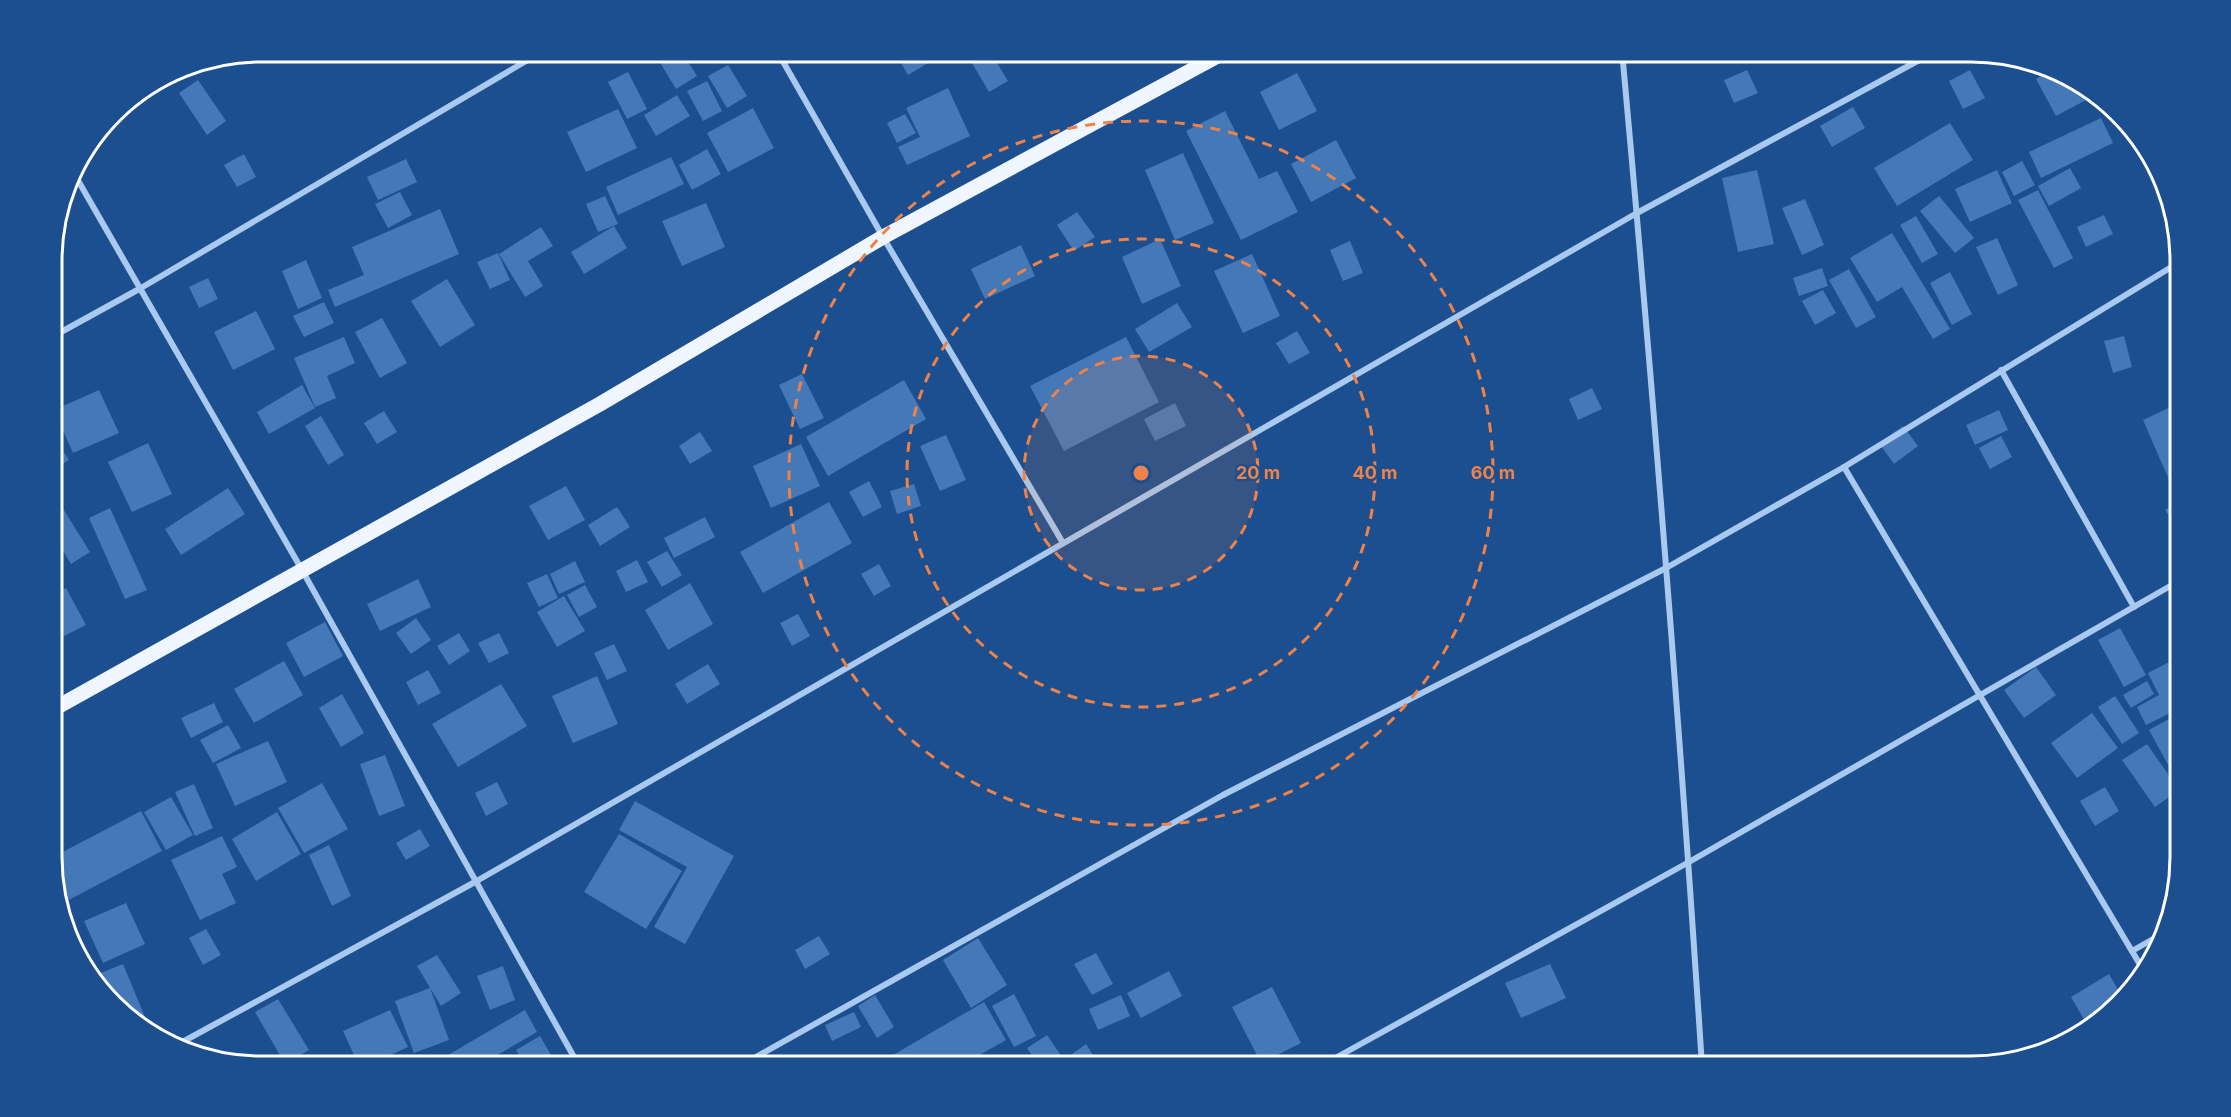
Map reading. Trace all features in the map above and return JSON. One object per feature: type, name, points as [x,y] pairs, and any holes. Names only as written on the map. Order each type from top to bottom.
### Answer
[{"type":"main road","points":[[62,705],[600,404],[883,237],[1207,62]]},
{"type":"street","points":[[62,331],[141,288],[524,62]]},
{"type":"street","points":[[783,62],[1062,543]]},
{"type":"street","points":[[1623,62],[1666,567],[1701,1055]]},
{"type":"street","points":[[185,1040],[475,882],[1637,213],[1916,62]]},
{"type":"street","points":[[78,181],[302,570],[573,1056]]},
{"type":"street","points":[[758,1056],[1223,795],[1666,567],[1844,467],[2170,268]]},
{"type":"street","points":[[2001,370],[2134,607]]},
{"type":"street","points":[[1844,467],[2139,962]]},
{"type":"street","points":[[1340,1055],[1689,862],[2170,586]]},
{"type":"street","points":[[2132,951],[2151,940]]},
{"type":"building","points":[[660,62],[688,62],[697,76],[676,89]]},
{"type":"building","points":[[900,62],[930,62],[908,75]]},
{"type":"building","points":[[971,62],[997,62],[1008,81],[989,92]]},
{"type":"building","points":[[728,65],[747,96],[727,108],[708,76]]},
{"type":"building","points":[[1747,70],[1758,93],[1734,103],[1724,80]]},
{"type":"building","points":[[1970,70],[1985,98],[1963,109],[1949,81]]},
{"type":"building","points":[[628,72],[647,109],[627,119],[608,82]]},
{"type":"building","points":[[1297,73],[1317,111],[1279,130],[1260,92]]},
{"type":"building","points":[[2043,75],[2059,82],[2087,99],[2056,116],[2036,79]]},
{"type":"building","points":[[198,80],[226,121],[207,135],[179,93]]},
{"type":"building","points":[[707,81],[722,111],[703,121],[687,91]]},
{"type":"building","points":[[948,88],[970,136],[907,165],[898,147],[920,137],[906,108]]},
{"type":"building","points":[[677,95],[690,116],[656,136],[644,115]]},
{"type":"building","points":[[1853,107],[1865,128],[1832,147],[1820,126]]},
{"type":"building","points":[[753,108],[774,148],[728,172],[707,133]]},
{"type":"building","points":[[618,109],[637,148],[586,172],[567,132]]},
{"type":"building","points":[[1225,111],[1259,179],[1277,171],[1298,212],[1241,240],[1186,131]]},
{"type":"building","points":[[905,114],[916,133],[897,143],[887,123]]},
{"type":"building","points":[[2101,118],[2113,143],[2041,178],[2029,152]]},
{"type":"building","points":[[1950,123],[1973,160],[1897,206],[1874,168]]},
{"type":"building","points":[[1336,140],[1356,178],[1311,202],[1291,164]]},
{"type":"building","points":[[707,149],[721,174],[692,190],[679,165]]},
{"type":"building","points":[[1183,153],[1214,223],[1175,240],[1145,170]]},
{"type":"building","points":[[244,154],[256,177],[237,187],[224,165]]},
{"type":"building","points":[[671,157],[684,184],[618,215],[606,187]]},
{"type":"building","points":[[406,159],[417,182],[378,200],[367,177]]},
{"type":"building","points":[[2022,161],[2035,185],[2014,196],[2002,172]]},
{"type":"building","points":[[2070,168],[2081,188],[2049,206],[2038,186]]},
{"type":"building","points":[[1757,170],[1774,244],[1738,252],[1722,178]]},
{"type":"building","points":[[1997,170],[2012,203],[1970,222],[1955,189]]},
{"type":"building","points":[[2038,190],[2073,258],[2054,268],[2018,200]]},
{"type":"building","points":[[400,192],[412,215],[388,228],[375,204]]},
{"type":"building","points":[[605,196],[618,224],[598,232],[586,204]]},
{"type":"building","points":[[1939,196],[1974,238],[1955,253],[1920,211]]},
{"type":"building","points":[[1805,199],[1824,245],[1802,255],[1782,208]]},
{"type":"building","points":[[706,203],[725,247],[682,266],[662,221]]},
{"type":"building","points":[[440,209],[459,254],[335,307],[328,290],[364,275],[352,247]]},
{"type":"building","points":[[1077,212],[1095,237],[1074,251],[1057,225]]},
{"type":"building","points":[[2104,215],[2113,234],[2086,247],[2077,227]]},
{"type":"building","points":[[1916,216],[1938,254],[1922,263],[1900,225]]},
{"type":"building","points":[[614,226],[627,248],[584,274],[571,252]]},
{"type":"building","points":[[541,227],[553,246],[528,261],[543,286],[525,297],[499,254]]},
{"type":"building","points":[[1892,233],[1950,329],[1933,339],[1902,287],[1877,302],[1850,258]]},
{"type":"building","points":[[1997,238],[2018,285],[1998,295],[1976,247]]},
{"type":"building","points":[[1160,239],[1181,286],[1142,304],[1122,257]]},
{"type":"building","points":[[1350,241],[1363,273],[1343,281],[1330,250]]},
{"type":"building","points":[[1021,245],[1035,276],[985,299],[971,269]]},
{"type":"building","points":[[498,253],[510,280],[490,289],[477,262]]},
{"type":"building","points":[[1252,254],[1280,316],[1243,333],[1214,271]]},
{"type":"building","points":[[306,260],[322,298],[298,309],[282,271]]},
{"type":"building","points":[[1822,268],[1828,286],[1799,296],[1793,278]]},
{"type":"building","points":[[1849,269],[1876,317],[1856,328],[1829,280]]},
{"type":"building","points":[[1950,272],[1972,314],[1952,325],[1930,283]]},
{"type":"building","points":[[208,278],[218,299],[199,308],[189,287]]},
{"type":"building","points":[[447,279],[475,325],[440,347],[411,301]]},
{"type":"building","points":[[1823,290],[1836,313],[1815,325],[1802,301]]},
{"type":"building","points":[[324,302],[334,323],[304,337],[293,316]]},
{"type":"building","points":[[1177,303],[1192,327],[1149,352],[1135,329]]},
{"type":"building","points":[[256,311],[275,349],[233,370],[214,332]]},
{"type":"building","points":[[382,318],[407,363],[380,378],[355,332]]},
{"type":"building","points":[[1297,331],[1310,353],[1289,364],[1276,343]]},
{"type":"building","points":[[2124,336],[2132,367],[2113,373],[2104,341]]},
{"type":"building","points":[[344,337],[355,363],[327,376],[336,398],[315,407],[294,358]]},
{"type":"building","points":[[1126,337],[1159,402],[1064,451],[1030,386]]},
{"type":"building","points":[[802,374],[824,418],[800,429],[779,385]]},
{"type":"building","points":[[904,380],[926,419],[828,476],[806,437]]},
{"type":"building","points":[[302,385],[315,408],[269,434],[257,412]]},
{"type":"building","points":[[1592,388],[1602,409],[1578,420],[1569,399]]},
{"type":"building","points":[[99,390],[119,433],[73,453],[62,428],[62,406]]},
{"type":"building","points":[[1175,403],[1186,426],[1155,441],[1144,419]]},
{"type":"building","points":[[2170,407],[2170,482],[2143,420]]},
{"type":"building","points":[[1999,410],[2008,430],[1975,445],[1966,425]]},
{"type":"building","points":[[384,411],[397,432],[377,444],[364,423]]},
{"type":"building","points":[[321,416],[344,455],[328,465],[305,426]]},
{"type":"building","points":[[1903,426],[1918,446],[1894,464],[1879,443]]},
{"type":"building","points":[[700,432],[712,451],[690,464],[679,446]]},
{"type":"building","points":[[946,435],[966,480],[940,491],[920,446]]},
{"type":"building","points":[[2001,436],[2012,457],[1990,469],[1979,448]]},
{"type":"building","points":[[148,443],[172,494],[132,512],[108,462]]},
{"type":"building","points":[[801,444],[820,486],[771,508],[753,466]]},
{"type":"building","points":[[62,449],[69,460],[62,464]]},
{"type":"building","points":[[869,481],[882,507],[863,517],[849,492]]},
{"type":"building","points":[[914,484],[921,506],[897,514],[890,491]]},
{"type":"building","points":[[566,486],[585,520],[548,540],[529,506]]},
{"type":"building","points":[[228,488],[245,514],[181,555],[165,529]]},
{"type":"building","points":[[829,502],[852,543],[763,593],[740,552]]},
{"type":"building","points":[[62,507],[90,552],[71,564],[62,549]]},
{"type":"building","points":[[617,507],[630,527],[600,546],[588,525]]},
{"type":"building","points":[[2170,507],[2170,518],[2165,510]]},
{"type":"building","points":[[110,508],[147,590],[125,599],[89,518]]},
{"type":"building","points":[[705,517],[715,537],[674,558],[664,538]]},
{"type":"building","points":[[667,551],[682,575],[662,587],[647,562]]},
{"type":"building","points":[[637,560],[648,582],[626,592],[616,571]]},
{"type":"building","points":[[575,561],[585,582],[559,594],[550,574]]},
{"type":"building","points":[[879,564],[891,586],[874,596],[861,574]]},
{"type":"building","points":[[547,574],[558,598],[539,607],[527,583]]},
{"type":"building","points":[[418,579],[431,607],[380,631],[367,604]]},
{"type":"building","points":[[690,583],[713,624],[668,650],[645,610]]},
{"type":"building","points":[[585,585],[597,607],[579,617],[567,595]]},
{"type":"building","points":[[66,588],[86,625],[62,637],[62,590]]},
{"type":"building","points":[[564,596],[585,631],[557,647],[537,612]]},
{"type":"building","points":[[798,614],[810,636],[792,646],[780,623]]},
{"type":"building","points":[[416,618],[431,640],[411,654],[396,633]]},
{"type":"building","points":[[325,622],[343,656],[304,677],[286,643]]},
{"type":"building","points":[[2120,628],[2146,675],[2124,687],[2098,640]]},
{"type":"building","points":[[459,633],[470,651],[449,665],[437,646]]},
{"type":"building","points":[[499,633],[509,653],[489,663],[478,643]]},
{"type":"building","points":[[614,644],[627,671],[607,680],[594,653]]},
{"type":"building","points":[[284,661],[303,695],[254,723],[234,689]]},
{"type":"building","points":[[2170,662],[2170,713],[2146,725],[2137,707],[2159,695],[2148,673]]},
{"type":"building","points":[[708,664],[720,684],[687,704],[675,684]]},
{"type":"building","points":[[2036,667],[2056,695],[2024,718],[2004,690]]},
{"type":"building","points":[[428,670],[441,693],[418,705],[406,682]]},
{"type":"building","points":[[597,676],[618,724],[573,743],[552,696]]},
{"type":"building","points":[[2147,681],[2154,694],[2131,708],[2123,695]]},
{"type":"building","points":[[501,684],[527,726],[458,767],[432,724]]},
{"type":"building","points":[[342,694],[364,733],[341,747],[319,708]]},
{"type":"building","points":[[2115,696],[2139,733],[2122,744],[2098,707]]},
{"type":"building","points":[[214,703],[223,722],[191,738],[181,718]]},
{"type":"building","points":[[2092,713],[2118,748],[2077,778],[2051,743]]},
{"type":"building","points":[[2169,719],[2170,721],[2170,768],[2149,730]]},
{"type":"building","points":[[228,725],[241,748],[213,763],[200,740]]},
{"type":"building","points":[[268,741],[287,782],[235,806],[216,764]]},
{"type":"building","points":[[2147,744],[2170,777],[2170,796],[2155,807],[2122,760]]},
{"type":"building","points":[[385,755],[405,806],[379,816],[360,764]]},
{"type":"building","points":[[497,782],[508,804],[486,816],[475,793]]},
{"type":"building","points":[[322,783],[348,829],[304,853],[278,808]]},
{"type":"building","points":[[194,784],[213,828],[195,836],[175,792]]},
{"type":"building","points":[[2105,787],[2119,811],[2095,826],[2080,801]]},
{"type":"building","points":[[171,797],[193,835],[166,850],[144,812]]},
{"type":"building","points":[[635,801],[734,856],[685,944],[654,927],[687,867],[619,830]]},
{"type":"building","points":[[141,811],[162,851],[67,901],[63,883],[62,852]]},
{"type":"building","points":[[277,812],[301,854],[256,881],[232,839]]},
{"type":"building","points":[[420,829],[430,846],[406,860],[396,843]]},
{"type":"building","points":[[619,834],[682,871],[646,929],[584,892]]},
{"type":"building","points":[[222,836],[237,867],[222,874],[236,903],[200,920],[171,860]]},
{"type":"building","points":[[329,845],[351,896],[332,906],[309,855]]},
{"type":"building","points":[[126,903],[145,944],[103,963],[84,921]]},
{"type":"building","points":[[206,929],[221,955],[203,965],[189,938]]},
{"type":"building","points":[[819,936],[830,954],[805,969],[795,950]]},
{"type":"building","points":[[978,938],[1007,985],[971,1008],[943,960]]},
{"type":"building","points":[[1096,953],[1113,984],[1092,995],[1074,964]]},
{"type":"building","points":[[437,955],[461,993],[441,1006],[417,966]]},
{"type":"building","points":[[123,964],[145,1017],[129,1006],[100,973]]},
{"type":"building","points":[[1550,964],[1566,998],[1521,1018],[1505,983]]},
{"type":"building","points":[[503,966],[515,1000],[490,1010],[477,976]]},
{"type":"building","points":[[1169,971],[1182,996],[1141,1018],[1127,993]]},
{"type":"building","points":[[2109,974],[2118,990],[2084,1020],[2071,997]]},
{"type":"building","points":[[1272,987],[1301,1043],[1276,1055],[1257,1055],[1232,1007]]},
{"type":"building","points":[[430,988],[449,1040],[414,1053],[395,1001]]},
{"type":"building","points":[[1014,994],[1036,1036],[1014,1047],[992,1006]]},
{"type":"building","points":[[875,995],[894,1027],[877,1038],[858,1006]]},
{"type":"building","points":[[1121,995],[1130,1016],[1098,1030],[1089,1009]]},
{"type":"building","points":[[278,999],[309,1050],[299,1056],[280,1056],[255,1012]]},
{"type":"building","points":[[984,1002],[1006,1040],[978,1056],[892,1056]]},
{"type":"building","points":[[390,1010],[408,1047],[389,1056],[354,1056],[343,1031]]},
{"type":"building","points":[[525,1010],[537,1032],[496,1056],[448,1055]]},
{"type":"building","points":[[854,1012],[861,1027],[832,1041],[825,1025]]},
{"type":"building","points":[[1047,1035],[1061,1056],[1032,1056],[1027,1048]]},
{"type":"building","points":[[540,1036],[552,1056],[520,1056],[516,1050]]},
{"type":"building","points":[[1086,1044],[1093,1056],[1070,1056]]}]
